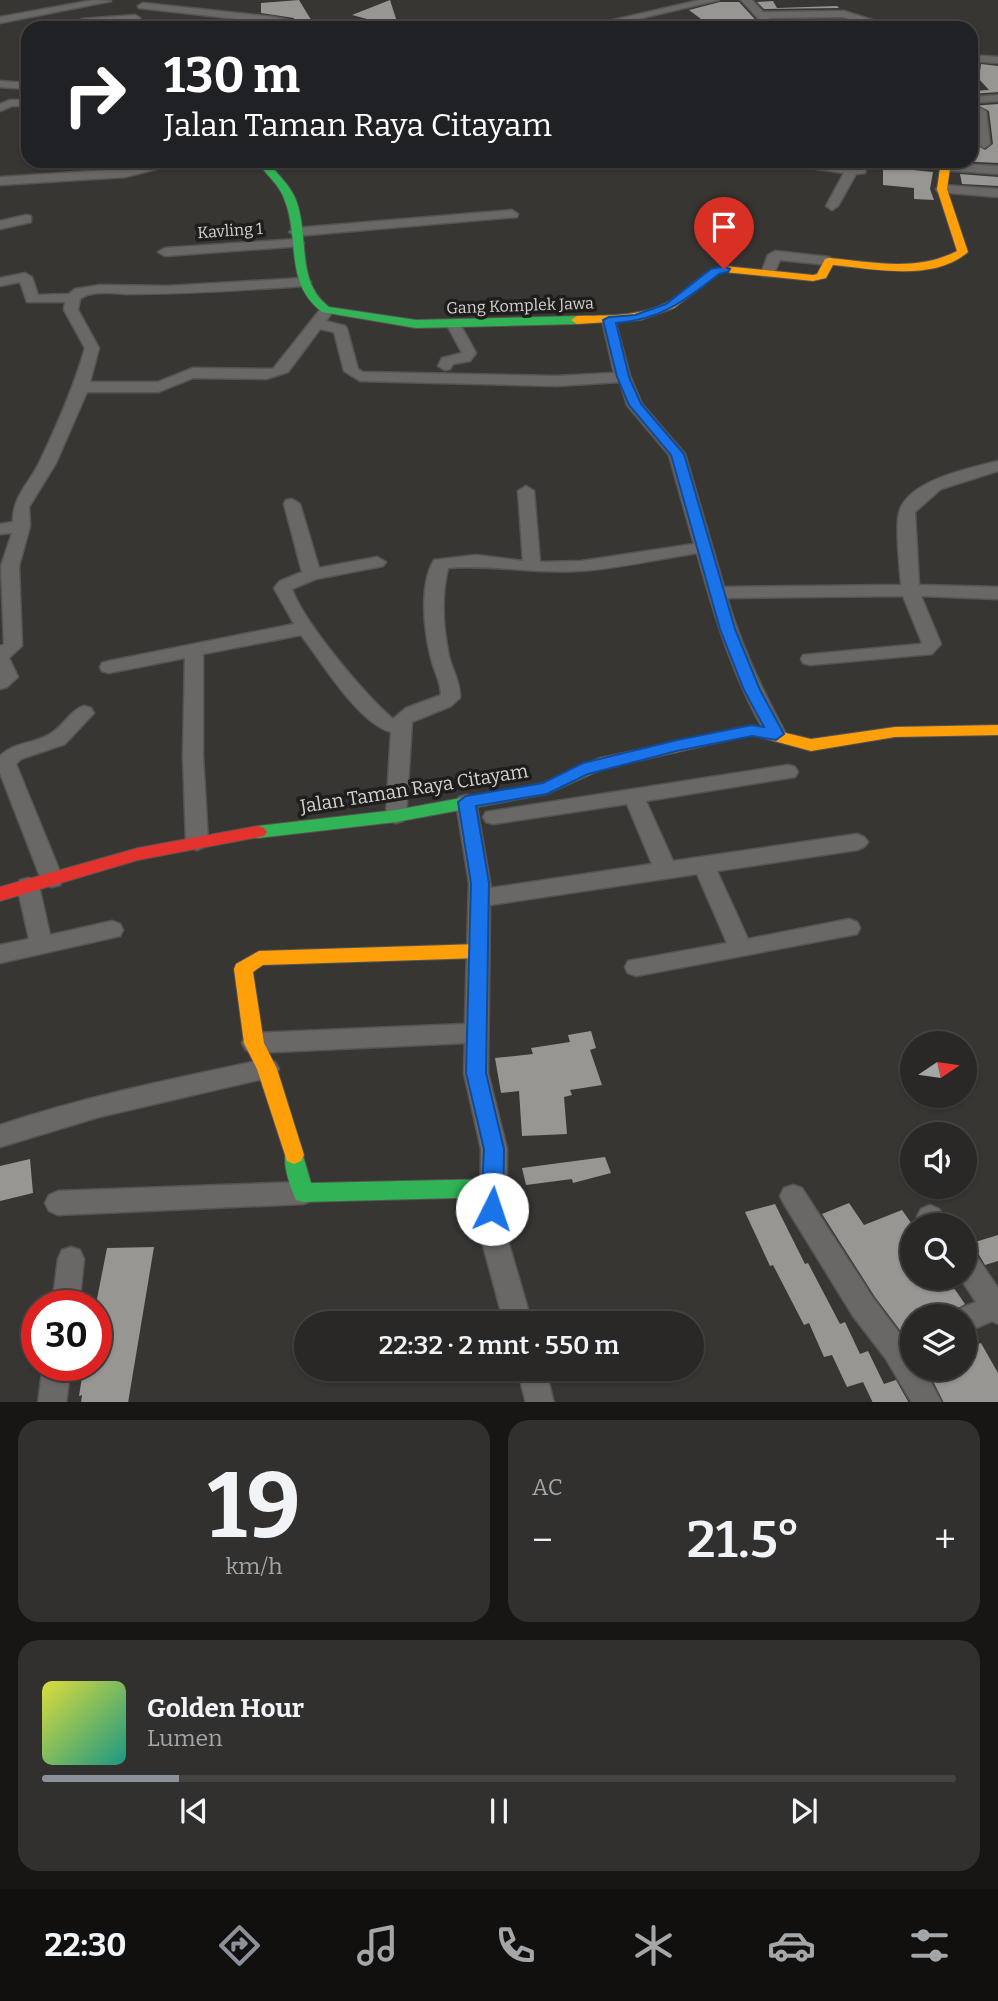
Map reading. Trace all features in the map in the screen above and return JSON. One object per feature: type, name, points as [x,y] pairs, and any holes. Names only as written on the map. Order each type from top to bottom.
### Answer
[{"type":"street","points":[[616,21],[714,0]]},
{"type":"street","points":[[746,0],[757,0]]},
{"type":"street","points":[[746,0],[768,21]]},
{"type":"street","points":[[0,20],[106,1]]},
{"type":"street","points":[[134,21],[147,3],[246,13],[282,21]]},
{"type":"street","points":[[763,15],[844,14],[868,21]]},
{"type":"street","points":[[978,47],[990,48]]},
{"type":"street","points":[[978,59],[998,60]]},
{"type":"street","points":[[0,85],[21,86]]},
{"type":"street","points":[[978,99],[998,98]]},
{"type":"street","points":[[0,108],[10,103],[21,103]]},
{"type":"street","points":[[981,111],[978,143],[998,144]]},
{"type":"street","points":[[0,181],[114,168]]},
{"type":"street","points":[[266,168],[292,202],[304,282],[322,317],[340,329],[351,372],[360,376],[556,381],[623,377]]},
{"type":"street","points":[[833,168],[852,171],[861,168]]},
{"type":"street","points":[[945,168],[942,189],[998,193]]},
{"type":"street","points":[[978,168],[998,170]]},
{"type":"street","points":[[832,206],[852,171]]},
{"type":"street","name":"Gang Komplek Jawa","points":[[322,317],[454,325],[637,318],[670,306],[715,271],[735,269],[814,278],[822,275],[829,261],[897,266],[957,258],[963,252],[942,189]]},
{"type":"street","points":[[297,237],[512,214]]},
{"type":"street","points":[[0,225],[26,219]]},
{"type":"street","name":"Kavling 1","points":[[165,252],[297,237]]},
{"type":"street","points":[[0,282],[25,277],[32,299],[73,298],[80,292],[100,289],[168,290],[304,282]]},
{"type":"street","points":[[0,683],[9,677],[0,657],[13,646],[5,612],[10,563],[22,526],[21,507],[48,463],[81,387],[92,348],[71,310],[73,298]]},
{"type":"street","points":[[81,387],[158,387],[165,386],[179,376],[205,372],[277,373],[283,369],[322,317]]},
{"type":"street","points":[[609,320],[623,377],[635,405],[677,454],[727,629],[752,690],[776,734]]},
{"type":"street","points":[[445,366],[447,361],[465,358],[469,353],[454,325]]},
{"type":"street","points":[[810,659],[925,650],[932,644],[932,638],[910,590],[907,512],[913,502],[937,484],[998,466]]},
{"type":"street","points":[[526,491],[532,567]]},
{"type":"street","points":[[292,504],[312,575]]},
{"type":"street","points":[[0,529],[22,526]]},
{"type":"street","points":[[397,816],[402,720],[409,713],[442,704],[450,698],[450,685],[440,658],[435,615],[440,564],[446,561],[487,560],[532,567],[581,566],[705,547]]},
{"type":"street","points":[[377,562],[312,575],[283,588],[305,628],[369,707],[385,724],[403,729]]},
{"type":"street","points":[[718,593],[910,590],[998,593]]},
{"type":"street","points":[[109,667],[305,628]]},
{"type":"street","points":[[194,649],[193,756],[197,842]]},
{"type":"street","points":[[52,879],[17,787],[5,763],[14,754],[58,739],[84,713]]},
{"type":"street","name":"Jalan Taman Raya Citayam","points":[[0,894],[138,854],[197,842],[397,816],[547,788],[583,769],[677,745],[752,730],[811,745],[895,732],[998,730]]},
{"type":"street","points":[[493,817],[788,772]]},
{"type":"street","points":[[634,797],[666,871]]},
{"type":"street","points":[[466,802],[480,883],[476,1073],[494,1149],[493,1234],[515,1311]]},
{"type":"street","points":[[480,898],[857,842]]},
{"type":"street","points":[[704,865],[741,949]]},
{"type":"street","points":[[28,886],[41,946]]},
{"type":"street","points":[[636,967],[849,928]]},
{"type":"street","points":[[0,954],[112,930]]},
{"type":"street","points":[[303,1193],[301,1178],[267,1069],[254,1043],[243,969],[249,962],[259,958],[480,951]]},
{"type":"street","points":[[254,1043],[475,1033]]},
{"type":"street","points":[[0,1136],[48,1119],[125,1099],[267,1069]]},
{"type":"street","points":[[58,1203],[494,1188]]},
{"type":"street","points":[[793,1196],[863,1307],[900,1342]]},
{"type":"street","points":[[67,1290],[71,1259]]},
{"type":"street","points":[[977,1279],[997,1309],[977,1316]]},
{"type":"street","points":[[52,1402],[55,1381]]},
{"type":"street","points":[[534,1381],[540,1402]]},
{"type":"street","points":[[919,1381],[928,1402]]},
{"type":"building","points":[[299,0],[312,21],[295,21],[294,18],[261,13],[261,3]]},
{"type":"building","points":[[390,0],[397,21],[380,21],[352,15]]},
{"type":"building","points":[[773,1],[777,8],[839,8],[764,9],[757,2]]},
{"type":"building","points":[[720,2],[739,2],[757,21],[704,21],[689,10]]},
{"type":"building","points":[[843,20],[844,21],[775,21]]},
{"type":"building","points":[[981,64],[998,66],[998,92],[978,93],[978,91],[989,90],[979,79]]},
{"type":"building","points":[[998,104],[998,163],[978,162],[978,146],[985,150],[993,144],[989,111],[978,105]]},
{"type":"building","points":[[883,168],[933,172],[930,189],[934,200],[914,199],[914,188],[883,185]]},
{"type":"building","points":[[960,174],[998,177],[998,186],[962,184]]},
{"type":"building","points":[[591,1031],[596,1048],[590,1050],[602,1085],[570,1090],[572,1095],[564,1097],[567,1134],[522,1136],[519,1091],[501,1093],[495,1058],[533,1054],[531,1048],[570,1042],[568,1035]]},
{"type":"building","points":[[605,1157],[611,1173],[573,1183],[572,1179],[526,1185],[522,1168]]},
{"type":"building","points":[[30,1159],[33,1193],[0,1201],[0,1166]]},
{"type":"building","points":[[849,1203],[864,1225],[902,1210],[904,1213],[900,1213],[900,1290],[955,1290],[965,1304],[900,1304],[900,1330],[875,1297],[822,1214]]},
{"type":"building","points":[[775,1204],[805,1264],[808,1263],[840,1324],[845,1322],[860,1354],[868,1351],[884,1384],[896,1380],[908,1402],[873,1402],[863,1382],[847,1387],[832,1355],[824,1357],[809,1323],[804,1325],[773,1265],[770,1266],[745,1212]]},
{"type":"building","points":[[998,1235],[998,1261],[985,1265],[977,1251],[977,1241]]},
{"type":"building","points":[[154,1247],[128,1402],[81,1402],[82,1395],[79,1396],[81,1381],[112,1381],[112,1290],[99,1290],[107,1248]]},
{"type":"building","points":[[981,1343],[998,1373],[998,1402],[944,1402],[933,1381],[977,1381],[977,1344]]},
{"type":"traffic: fast","points":[[267,168],[290,199],[303,278],[315,302],[326,310],[416,324],[577,320]]},
{"type":"traffic: fast","points":[[258,832],[396,816],[547,788],[599,764]]},
{"type":"traffic: fast","points":[[294,1155],[303,1193],[494,1188]]},
{"type":"traffic: slow","points":[[577,320],[637,318],[670,306],[715,271],[724,269],[813,278],[822,276],[829,261],[880,267],[915,267],[948,260],[963,252],[942,189],[945,168]]},
{"type":"traffic: slow","points":[[599,764],[752,730],[811,745],[895,732],[998,730]]},
{"type":"traffic: slow","points":[[294,1155],[267,1069],[254,1043],[243,969],[259,958],[480,951]]},
{"type":"traffic: jam","points":[[0,894],[138,854],[258,832]]},
{"type":"route","points":[[492,1209],[494,1149],[476,1073],[480,883],[466,802],[547,788],[583,769],[677,745],[752,730],[776,734],[752,690],[727,629],[677,454],[674,447],[635,405],[623,377],[609,320],[648,316],[670,306],[715,271],[724,269]]}]
